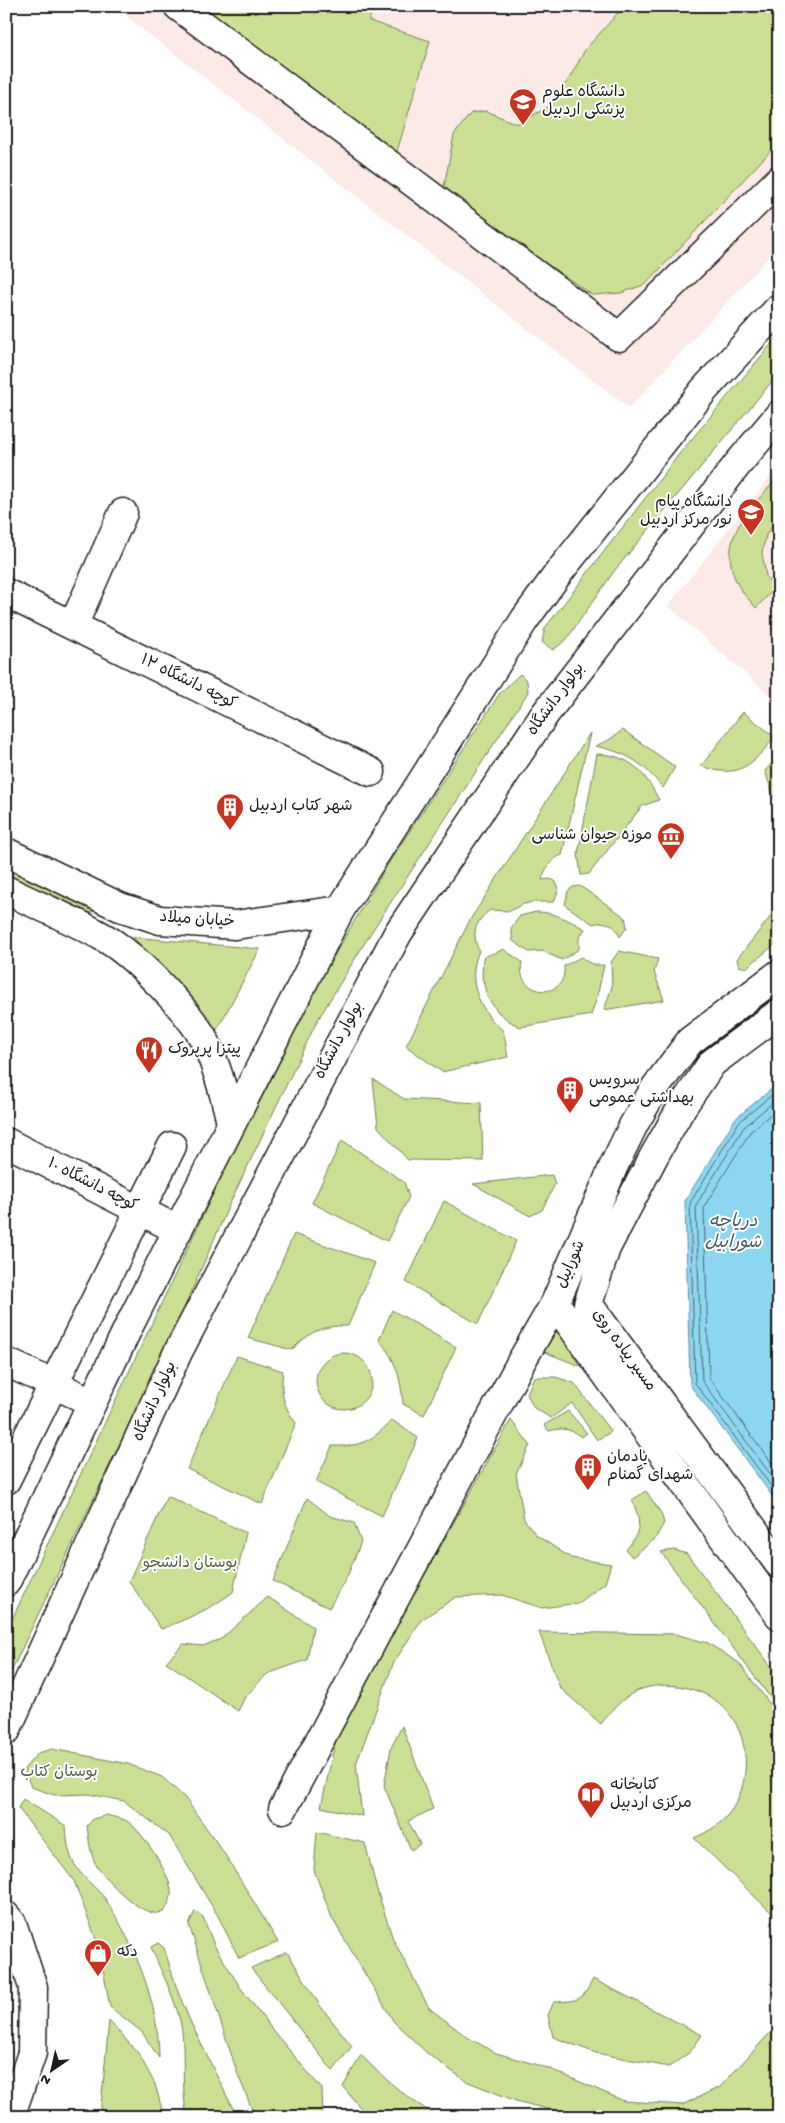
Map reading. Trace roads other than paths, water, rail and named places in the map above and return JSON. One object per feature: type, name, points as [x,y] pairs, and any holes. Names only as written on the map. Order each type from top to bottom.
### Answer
[{"type":"main road","points":[[178,6],[619,337],[779,180]]},
{"type":"main road","points":[[6,1582],[92,1402],[340,910],[525,619],[560,571],[704,390],[779,308]]},
{"type":"main road","name":"بولوار دانشگاه","points":[[6,1731],[178,1352],[398,932],[551,706],[737,465],[779,415]]},
{"type":"main road","points":[[73,626],[123,513]]},
{"type":"main road","name":"کوچه دانشگاه ۱۲","points":[[6,593],[370,772]]},
{"type":"main road","name":"خیابان میلاد","points":[[6,852],[120,907],[160,920],[235,925],[340,910]]},
{"type":"main road","points":[[6,890],[104,937],[131,958],[174,1000],[205,1041],[221,1079],[231,1124]]},
{"type":"main road","points":[[104,937],[114,937],[122,932],[126,924],[126,914],[120,907]]},
{"type":"main road","name":"شورابیل","points":[[779,974],[690,1041],[655,1088],[634,1124],[615,1163],[555,1303],[779,1614]]},
{"type":"main road","name":"مسیر پیاده روی","points":[[779,1014],[712,1063],[682,1106],[606,1248],[588,1304],[779,1564]]},
{"type":"main road","name":"کوچه دانشگاه ۱۰","points":[[6,1142],[178,1230]]},
{"type":"main road","points":[[6,1480],[172,1146]]},
{"type":"main road","points":[[283,1809],[521,1362],[555,1303]]},
{"type":"main road","points":[[6,1362],[92,1402]]},
{"type":"main road","points":[[6,1916],[12,1923],[32,1987],[32,2053],[10,2116]]},
{"type":"water","name":"دریاچه شورابیل","points":[[779,1083],[779,1505],[690,1385],[685,1201],[735,1119]]},
{"type":"place","name":"دانشگاه علوم پزشکی اردبیل","points":[[523,126]]},
{"type":"place","name":"دانشگاه پیام نور مرکز اردبیل","points":[[751,536]]},
{"type":"place","name":"شهر کتاب اردبیل","points":[[230,831]]},
{"type":"place","name":"موزه حیوان شناسی","points":[[671,860]]},
{"type":"place","name":"پیتزا پرپروک","points":[[149,1074]]},
{"type":"place","name":"سرویس بهداشتی عمومی","points":[[570,1114]]},
{"type":"place","name":"یادمان شهدای گمنام","points":[[588,1491]]},
{"type":"place","name":"کتابخانه مرکزی اردبیل","points":[[591,1819]]},
{"type":"place","name":"دکه","points":[[98,1977]]},
{"type":"park label","name":"بوستان دانشجو","points":[[190,1564]]},
{"type":"park label","name":"بوستان کتاب","points":[[59,1773]]}]
